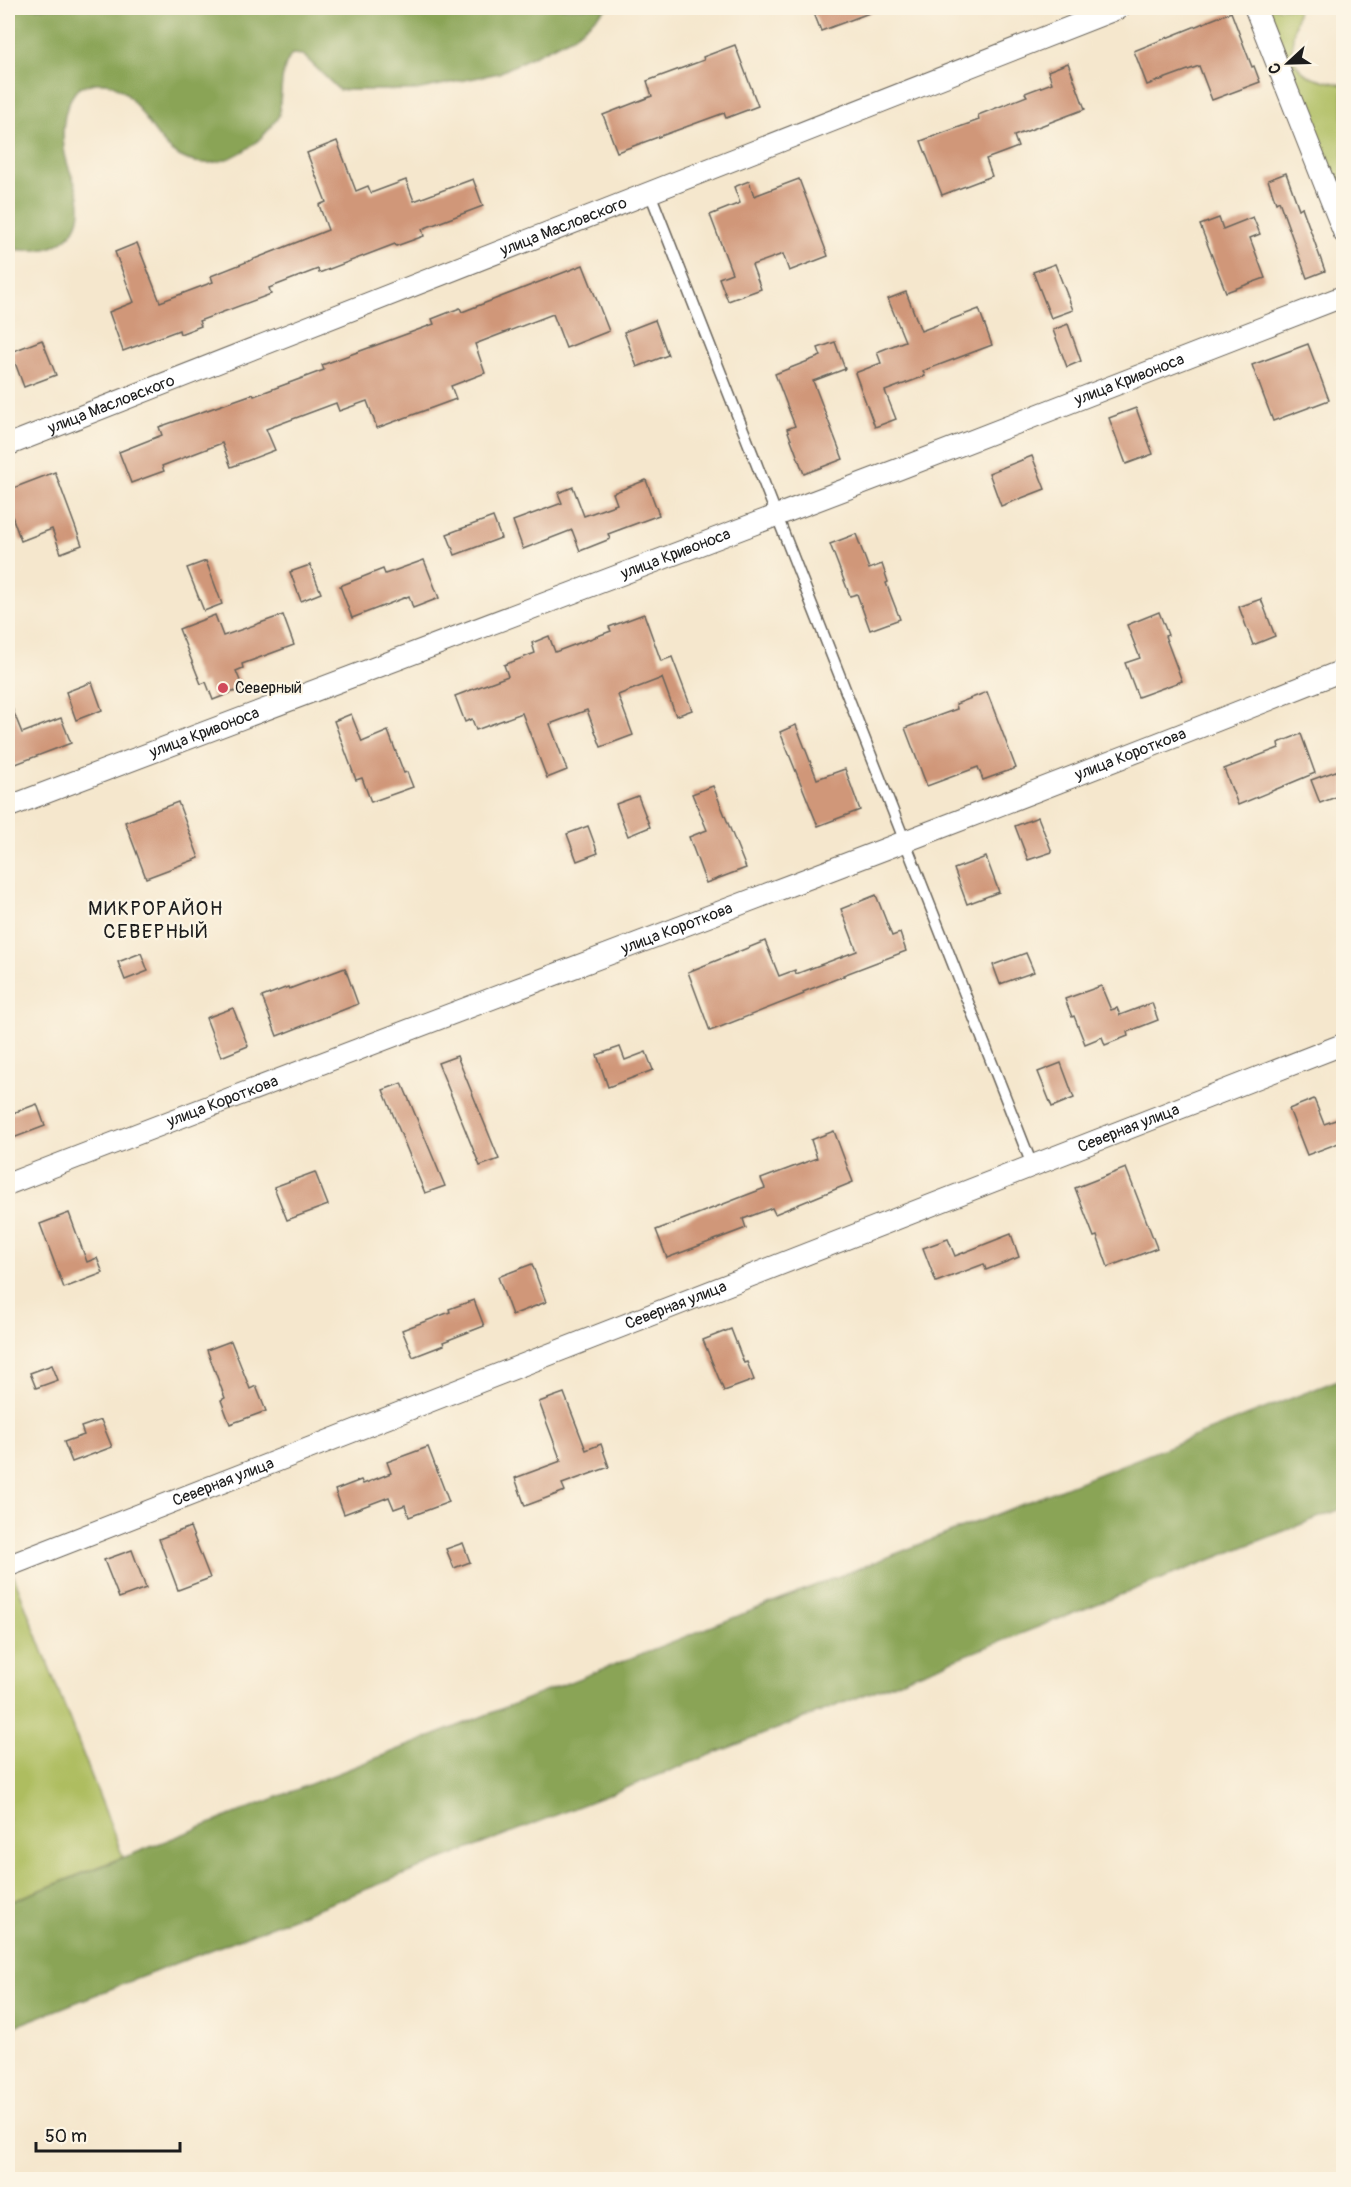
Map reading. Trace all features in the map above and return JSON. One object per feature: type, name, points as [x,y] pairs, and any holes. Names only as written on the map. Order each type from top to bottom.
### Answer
[{"type":"street","name":"улица Масловского","points":[[8,445],[1119,8]]},
{"type":"street","points":[[1255,8],[1344,233]]},
{"type":"street","name":"улица Кривоноса","points":[[8,807],[775,516],[1344,296]]},
{"type":"street","name":"улица Короткова","points":[[8,1184],[283,1077],[1125,758],[1344,670]]},
{"type":"street","name":"Северная улица","points":[[8,1566],[1344,1044]]},
{"type":"lane","points":[[650,193],[775,516],[1032,1165]]},
{"type":"green space","points":[[8,8],[607,8],[574,36],[499,73],[416,90],[339,90],[303,55],[292,54],[284,71],[278,118],[251,146],[224,160],[210,163],[189,160],[172,151],[159,138],[137,106],[125,93],[112,85],[95,83],[84,86],[77,90],[70,99],[63,136],[68,166],[79,197],[79,219],[73,231],[63,241],[45,249],[19,250],[8,248]]},
{"type":"green space","points":[[1267,8],[1298,8],[1292,44],[1295,61],[1299,68],[1310,76],[1343,85],[1343,205]]},
{"type":"green space","points":[[1343,1378],[1343,1508],[8,2029],[8,1903]]},
{"type":"green space","points":[[13,1574],[123,1857],[8,1903],[8,1577]]},
{"type":"building","points":[[812,8],[880,8],[880,9],[821,31]]},
{"type":"building","points":[[1231,12],[1260,82],[1212,100],[1199,66],[1147,85],[1134,51]]},
{"type":"building","points":[[735,45],[758,106],[726,118],[724,113],[617,152],[603,115],[652,96],[647,81],[704,60],[703,57]]},
{"type":"building","points":[[1068,63],[1085,109],[1014,136],[1018,147],[986,159],[992,176],[942,195],[921,141],[979,120],[978,115],[1027,96],[1025,93],[1052,83],[1048,71]]},
{"type":"building","points":[[337,141],[356,191],[368,186],[371,193],[406,180],[414,201],[473,179],[483,206],[422,229],[424,236],[396,246],[395,244],[319,273],[318,269],[269,288],[271,294],[199,321],[201,326],[180,334],[179,330],[123,351],[109,312],[134,302],[115,252],[137,243],[160,302],[213,282],[211,276],[328,230],[319,205],[326,202],[307,153]]},
{"type":"building","points":[[1286,173],[1299,209],[1302,207],[1325,271],[1307,278],[1279,201],[1276,203],[1268,180]]},
{"type":"building","points":[[799,179],[828,256],[789,271],[783,254],[752,265],[761,289],[728,301],[719,278],[732,273],[710,215],[740,203],[734,187],[749,181],[754,196]]},
{"type":"building","points":[[1253,217],[1260,234],[1250,238],[1265,278],[1226,292],[1200,225],[1219,218],[1223,229]]},
{"type":"building","points":[[1055,264],[1073,310],[1051,318],[1033,272]]},
{"type":"building","points":[[583,265],[609,331],[566,348],[553,314],[475,344],[485,373],[451,386],[456,399],[377,428],[367,401],[339,411],[336,403],[266,429],[275,450],[231,467],[222,443],[162,466],[164,471],[131,483],[119,452],[162,435],[159,427],[324,370],[322,365],[434,324],[432,319],[460,308],[462,312]]},
{"type":"building","points":[[906,292],[921,331],[979,309],[992,345],[923,371],[925,376],[885,391],[896,419],[875,427],[855,373],[881,363],[877,352],[905,341],[888,299]]},
{"type":"building","points":[[655,320],[668,355],[637,367],[624,332]]},
{"type":"building","points":[[1068,324],[1081,361],[1067,367],[1053,330]]},
{"type":"building","points":[[42,340],[56,375],[24,387],[11,352]]},
{"type":"building","points":[[835,342],[845,369],[813,381],[843,459],[804,474],[787,429],[795,426],[775,374],[821,356],[818,348]]},
{"type":"building","points":[[1308,344],[1329,400],[1273,421],[1252,365]]},
{"type":"building","points":[[1136,408],[1153,454],[1126,464],[1109,418]]},
{"type":"building","points":[[1032,456],[1045,489],[1001,506],[989,473]]},
{"type":"building","points":[[55,472],[82,545],[61,553],[52,529],[21,541],[8,505],[8,490]]},
{"type":"building","points":[[646,480],[659,515],[608,534],[610,539],[580,551],[572,530],[523,549],[513,521],[562,503],[558,493],[573,487],[584,516],[617,504],[613,493]]},
{"type":"building","points":[[493,517],[501,538],[455,555],[447,534]]},
{"type":"building","points":[[856,534],[869,569],[882,564],[888,582],[886,583],[900,619],[870,630],[857,594],[850,596],[830,544]]},
{"type":"building","points":[[424,560],[439,598],[413,608],[409,596],[352,618],[340,586],[383,569],[385,574]]},
{"type":"building","points":[[206,561],[222,604],[204,611],[187,568]]},
{"type":"building","points":[[310,565],[321,593],[301,601],[290,572]]},
{"type":"building","points":[[1261,599],[1275,636],[1253,645],[1239,607]]},
{"type":"building","points":[[1159,612],[1168,635],[1165,636],[1182,681],[1138,697],[1125,663],[1140,658],[1127,625]]},
{"type":"building","points":[[644,614],[661,661],[672,657],[692,710],[676,716],[662,678],[618,695],[633,735],[601,747],[587,710],[550,724],[567,770],[547,778],[522,713],[476,730],[472,719],[465,722],[455,696],[508,676],[504,665],[535,653],[532,643],[549,636],[555,652],[611,631],[609,627]]},
{"type":"building","points":[[215,615],[223,636],[283,615],[294,645],[242,664],[243,668],[236,671],[243,688],[213,700],[206,682],[201,684],[179,629]]},
{"type":"building","points":[[92,682],[102,710],[76,720],[66,692]]},
{"type":"building","points":[[987,692],[1016,768],[983,780],[978,767],[927,786],[905,728],[957,709],[956,704]]},
{"type":"building","points":[[8,698],[22,733],[61,718],[71,743],[8,767]]},
{"type":"building","points":[[351,714],[362,742],[388,731],[404,773],[407,772],[413,787],[371,802],[362,778],[356,780],[334,721]]},
{"type":"building","points":[[796,725],[817,779],[845,769],[860,810],[818,826],[780,732]]},
{"type":"building","points":[[1301,734],[1315,773],[1238,805],[1224,769],[1279,748],[1278,743]]},
{"type":"building","points":[[1344,768],[1344,794],[1320,803],[1311,780]]},
{"type":"building","points":[[713,786],[746,868],[706,883],[689,837],[707,830],[692,794]]},
{"type":"building","points":[[638,796],[650,827],[628,836],[616,804]]},
{"type":"building","points":[[178,802],[199,858],[146,878],[125,822]]},
{"type":"building","points":[[1038,817],[1052,852],[1028,860],[1015,826]]},
{"type":"building","points":[[588,826],[598,853],[577,861],[567,834]]},
{"type":"building","points":[[986,857],[999,892],[967,904],[954,869]]},
{"type":"building","points":[[876,895],[892,936],[900,933],[906,951],[710,1031],[688,972],[765,941],[779,976],[795,970],[796,974],[857,951],[841,909]]},
{"type":"building","points":[[141,953],[148,971],[125,980],[118,962]]},
{"type":"building","points":[[1026,953],[1034,972],[1000,984],[993,965]]},
{"type":"building","points":[[345,968],[358,1004],[277,1036],[262,997]]},
{"type":"building","points":[[1101,986],[1111,1010],[1117,1008],[1120,1015],[1152,1003],[1158,1020],[1127,1032],[1128,1036],[1105,1045],[1102,1037],[1085,1044],[1065,999]]},
{"type":"building","points":[[233,1008],[248,1046],[221,1057],[206,1018]]},
{"type":"building","points":[[620,1047],[625,1060],[646,1052],[653,1070],[608,1087],[597,1055]]},
{"type":"building","points":[[457,1056],[499,1159],[480,1166],[438,1063]]},
{"type":"building","points":[[1061,1063],[1074,1098],[1052,1107],[1038,1072]]},
{"type":"building","points":[[402,1083],[445,1186],[425,1193],[383,1090]]},
{"type":"building","points":[[1314,1099],[1324,1124],[1344,1117],[1344,1141],[1307,1155],[1289,1109]]},
{"type":"building","points":[[37,1104],[45,1126],[8,1140],[8,1115]]},
{"type":"building","points":[[834,1131],[853,1182],[775,1214],[772,1208],[743,1219],[746,1228],[667,1258],[656,1230],[765,1188],[761,1179],[817,1158],[811,1140]]},
{"type":"building","points":[[1126,1168],[1157,1248],[1108,1267],[1075,1188]]},
{"type":"building","points":[[315,1172],[328,1205],[287,1220],[274,1187]]},
{"type":"building","points":[[69,1213],[87,1262],[97,1258],[103,1273],[64,1288],[40,1224]]},
{"type":"building","points":[[1011,1234],[1019,1257],[986,1270],[984,1264],[936,1282],[923,1248],[948,1239],[955,1256]]},
{"type":"building","points":[[532,1264],[546,1302],[512,1315],[498,1277]]},
{"type":"building","points":[[474,1300],[484,1326],[413,1357],[402,1330],[450,1312],[449,1309]]},
{"type":"building","points":[[731,1329],[744,1363],[747,1362],[754,1380],[724,1391],[703,1340]]},
{"type":"building","points":[[231,1341],[250,1389],[256,1386],[266,1411],[230,1424],[221,1400],[225,1398],[207,1350]]},
{"type":"building","points":[[52,1365],[58,1380],[36,1388],[30,1373]]},
{"type":"building","points":[[564,1393],[586,1450],[601,1444],[609,1467],[562,1484],[565,1491],[525,1506],[515,1478],[561,1461],[539,1402]]},
{"type":"building","points":[[101,1420],[112,1447],[72,1462],[64,1442],[84,1435],[81,1427]]},
{"type":"building","points":[[428,1447],[449,1502],[409,1517],[405,1505],[394,1509],[389,1497],[344,1514],[335,1490],[361,1480],[363,1484],[391,1473],[387,1462]]},
{"type":"building","points":[[190,1527],[210,1578],[178,1590],[159,1539]]},
{"type":"building","points":[[463,1543],[470,1562],[454,1568],[446,1549]]},
{"type":"building","points":[[132,1550],[146,1588],[119,1598],[104,1560]]},
{"type":"place","name":"Северный","points":[[223,688]]},
{"type":"district","name":"МИКРОРАЙОН СЕВЕРНЫЙ","points":[[156,920]]}]
